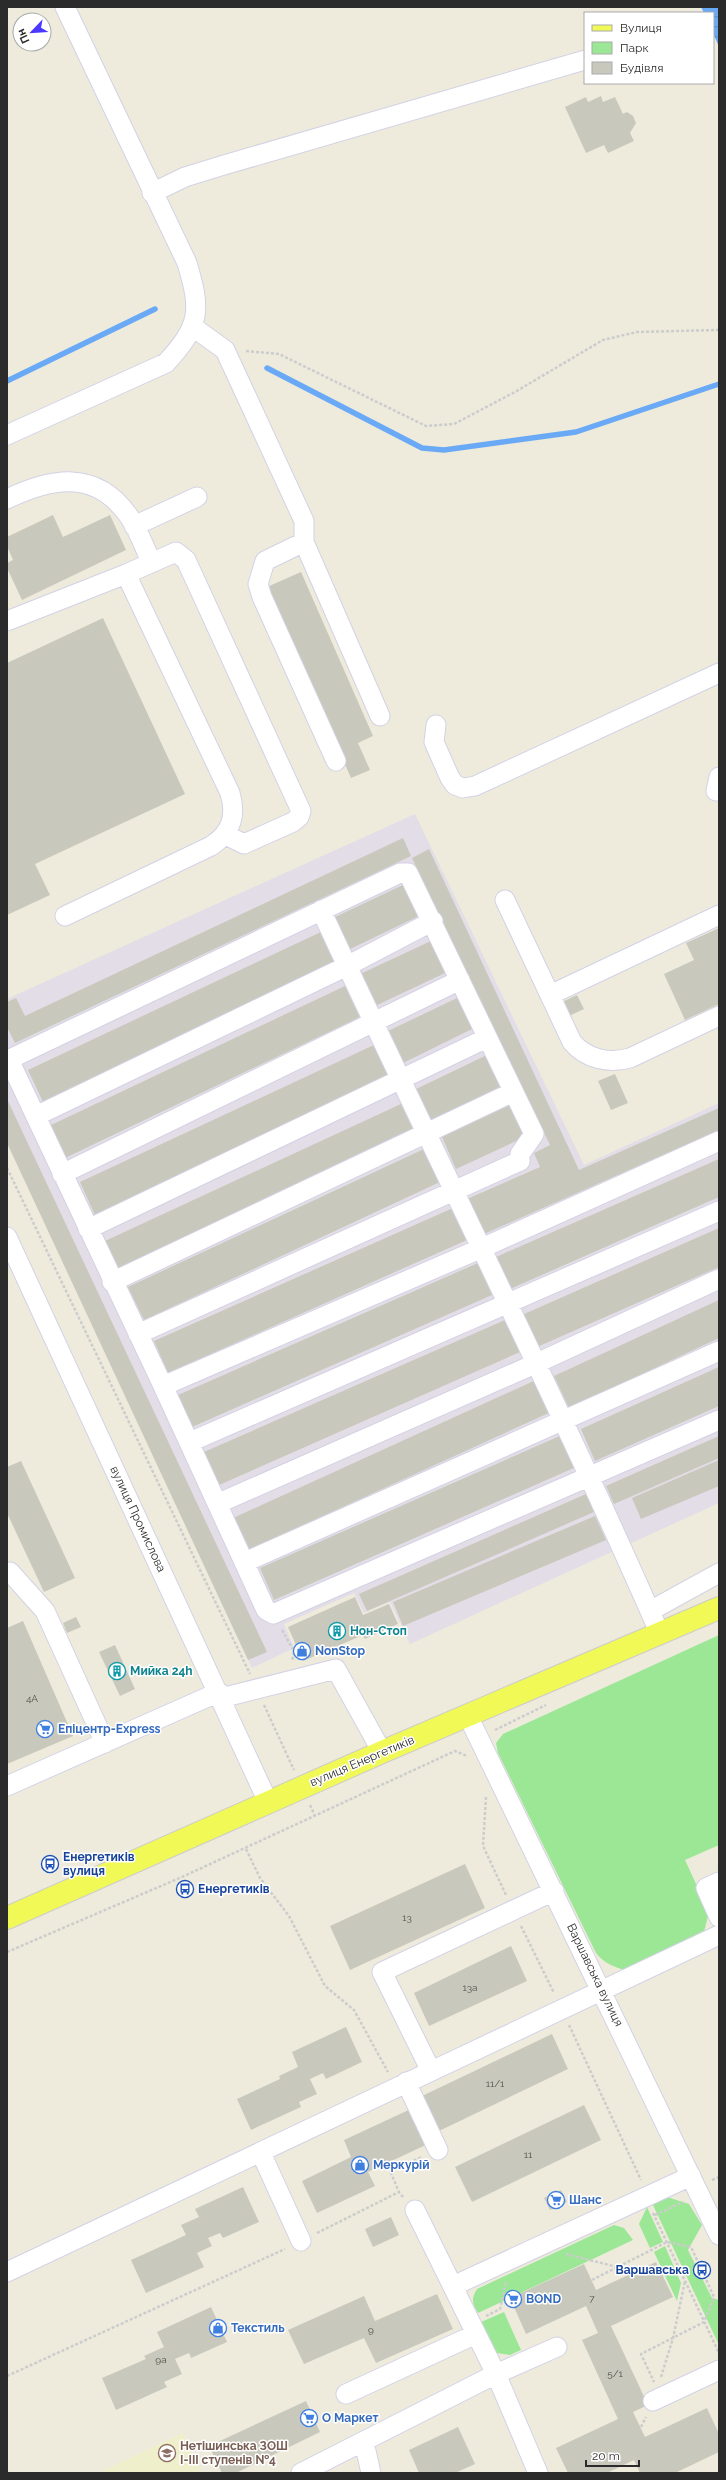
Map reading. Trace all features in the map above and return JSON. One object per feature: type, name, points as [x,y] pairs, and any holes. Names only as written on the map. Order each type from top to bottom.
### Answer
[{"type":"main road","name":"вулиця Енергетиків","points":[[7,1918],[382,1752],[719,1608]]},
{"type":"street","points":[[7,434],[166,362],[182,346],[193,327],[197,297],[187,262],[152,193],[65,7]]},
{"type":"street","points":[[152,193],[185,178],[224,165],[584,60]]},
{"type":"street","points":[[193,327],[225,350],[304,521],[304,542],[380,716]]},
{"type":"street","points":[[7,499],[40,484],[53,481],[77,482],[95,488],[111,497],[128,516],[151,562]]},
{"type":"street","points":[[134,526],[197,497]]},
{"type":"street","points":[[304,542],[265,561],[258,584],[262,597],[336,761]]},
{"type":"street","points":[[7,621],[126,574],[176,552],[182,554],[300,804],[301,811],[299,818],[244,844],[226,835]]},
{"type":"street","points":[[65,916],[211,846],[226,835],[233,818],[233,806],[230,793],[126,574]]},
{"type":"street","points":[[436,724],[434,742],[450,778],[455,785],[463,788],[475,786],[719,673]]},
{"type":"street","points":[[138,1334],[520,1161],[520,1154],[534,1134],[487,1038],[433,921],[411,877],[404,872],[15,1056],[11,1062],[112,1282],[190,1442],[269,1613],[277,1614],[719,1420]]},
{"type":"street","points":[[504,900],[572,1042],[587,1055],[601,1059],[616,1060],[630,1058],[719,1016]]},
{"type":"street","points":[[321,910],[425,1134],[482,1248],[564,1420],[660,1634]]},
{"type":"street","points":[[550,995],[719,915]]},
{"type":"street","points":[[36,1116],[347,966],[433,921]]},
{"type":"street","points":[[62,1174],[460,980]]},
{"type":"street","points":[[88,1229],[487,1038]]},
{"type":"street","points":[[112,1282],[513,1092]]},
{"type":"street","points":[[163,1386],[482,1248],[719,1141]]},
{"type":"street","points":[[190,1442],[719,1211]]},
{"type":"street","name":"вулиця Промислова","points":[[7,1237],[220,1695],[268,1802]]},
{"type":"street","points":[[219,1504],[537,1363],[719,1279]]},
{"type":"street","points":[[245,1562],[719,1351]]},
{"type":"street","points":[[7,1573],[10,1572],[45,1611],[105,1743]]},
{"type":"street","points":[[650,1611],[719,1573]]},
{"type":"street","points":[[7,1786],[220,1695],[336,1669],[382,1752]]},
{"type":"street","name":"Варшавська вулиця","points":[[468,1716],[602,1990],[719,2235]]},
{"type":"street","points":[[719,1882],[706,1888],[719,1917]]},
{"type":"street","points":[[431,2071],[382,1972],[554,1891]]},
{"type":"street","points":[[7,2272],[719,1935]]},
{"type":"street","points":[[406,2082],[438,2150]]},
{"type":"street","points":[[261,2153],[302,2241]]},
{"type":"street","points":[[453,2286],[609,2209],[648,2196],[691,2176]]},
{"type":"street","points":[[415,2210],[496,2374],[538,2473]]},
{"type":"street","points":[[346,2394],[473,2329]]},
{"type":"street","points":[[301,2473],[496,2374],[557,2347]]},
{"type":"street","points":[[655,2395],[719,2370]]},
{"type":"street","points":[[364,2442],[371,2473]]},
{"type":"path","points":[[225,350],[280,354],[426,426],[454,424],[515,392],[603,340],[637,332],[719,330]]},
{"type":"path","points":[[7,1168],[256,1688],[315,1816]]},
{"type":"path","points":[[269,1613],[294,1651],[290,1665]]},
{"type":"path","points":[[7,1952],[246,1849],[456,1751],[473,1759]]},
{"type":"path","points":[[487,1793],[482,1846],[562,2009],[648,2196],[654,2215],[719,2354]]},
{"type":"path","points":[[246,1849],[260,1878],[289,1916],[325,1986],[354,2010],[389,2073],[406,2082]]},
{"type":"path","points":[[415,2210],[398,2192],[390,2172],[438,2150]]},
{"type":"path","points":[[7,2376],[302,2241],[398,2192]]},
{"type":"path","points":[[654,2215],[700,2194]]},
{"type":"path","points":[[592,2280],[667,2242],[691,2247],[714,2296],[704,2322],[641,2354],[655,2395]]},
{"type":"path","points":[[560,2253],[618,2267]]},
{"type":"path","points":[[473,2329],[500,2309],[506,2280]]},
{"type":"path","points":[[641,2427],[655,2395],[672,2338],[685,2281]]},
{"type":"shaded area","points":[[415,814],[584,1165],[719,1103],[719,1503],[410,1644],[390,1602],[364,1613],[354,1593],[284,1624],[294,1648],[252,1668],[7,1138],[7,999]]},
{"type":"shaded area","name":"Нетішинська ЗОШ І-ІІІ ступенів №4","points":[[183,2433],[201,2473],[98,2473]]},
{"type":"green space","points":[[719,1635],[719,1845],[685,1860],[709,1912],[704,1932],[624,1970],[608,1964],[596,1953],[498,1753],[496,1743],[503,1734]]},
{"type":"green space","points":[[667,2197],[689,2204],[702,2225],[688,2250],[712,2298],[719,2300],[719,2345],[652,2203]]},
{"type":"green space","points":[[647,2207],[663,2242],[650,2248],[639,2224]]},
{"type":"green space","points":[[614,2225],[624,2228],[633,2240],[478,2313],[473,2301],[477,2289]]},
{"type":"green space","points":[[665,2246],[681,2283],[677,2301],[654,2252]]},
{"type":"green space","points":[[504,2312],[521,2350],[510,2355],[497,2353],[481,2322]]},
{"type":"water","points":[[701,7],[719,7],[719,47],[714,35],[714,12],[704,12]]},
{"type":"building","points":[[601,96],[603,102],[615,97],[623,114],[627,112],[633,116],[636,123],[630,133],[634,141],[608,153],[604,145],[586,153],[565,107],[586,97],[588,102]]},
{"type":"building","points":[[53,515],[63,537],[110,515],[126,550],[22,600],[7,568],[7,563],[13,560],[7,546],[7,537]]},
{"type":"building","points":[[301,572],[373,736],[358,743],[370,770],[351,778],[267,587]]},
{"type":"building","points":[[103,618],[185,794],[35,864],[50,895],[7,915],[7,663]]},
{"type":"building","points":[[403,838],[411,856],[15,1043],[7,1027],[7,1002],[16,998],[25,1016]]},
{"type":"building","points":[[429,849],[579,1170],[719,1108],[719,1130],[484,1234],[467,1199],[540,1167],[534,1153],[550,1145],[412,858]]},
{"type":"building","points":[[405,884],[421,915],[348,950],[333,918]]},
{"type":"building","points":[[719,928],[719,1004],[685,1020],[664,974],[694,960],[686,943]]},
{"type":"building","points":[[321,932],[336,964],[43,1102],[28,1070]]},
{"type":"building","points":[[431,941],[445,973],[373,1007],[358,975]]},
{"type":"building","points":[[345,986],[360,1017],[65,1158],[49,1126]]},
{"type":"building","points":[[577,995],[584,1009],[569,1016],[562,1002]]},
{"type":"building","points":[[457,998],[472,1029],[401,1064],[386,1032]]},
{"type":"building","points":[[376,1044],[391,1077],[95,1215],[80,1182]]},
{"type":"building","points":[[489,1054],[504,1086],[427,1123],[412,1091]]},
{"type":"building","points":[[615,1074],[628,1103],[611,1110],[598,1081]]},
{"type":"building","points":[[7,1099],[267,1652],[248,1660],[7,1143]]},
{"type":"building","points":[[401,1104],[416,1136],[120,1273],[105,1241]]},
{"type":"building","points":[[512,1104],[527,1136],[456,1169],[442,1137]]},
{"type":"building","points":[[424,1149],[440,1182],[144,1320],[128,1287]]},
{"type":"building","points":[[719,1159],[719,1197],[510,1289],[496,1257]]},
{"type":"building","points":[[453,1208],[467,1240],[168,1373],[154,1341]]},
{"type":"building","points":[[719,1228],[719,1267],[537,1347],[522,1315]]},
{"type":"building","points":[[478,1263],[492,1295],[192,1427],[178,1395]]},
{"type":"building","points":[[719,1300],[719,1338],[569,1408],[554,1376]]},
{"type":"building","points":[[505,1320],[520,1352],[219,1485],[204,1452]]},
{"type":"building","points":[[719,1367],[719,1406],[595,1461],[581,1429]]},
{"type":"building","points":[[536,1380],[551,1412],[248,1550],[233,1518]]},
{"type":"building","points":[[562,1435],[576,1467],[274,1600],[260,1568]]},
{"type":"building","points":[[719,1436],[719,1458],[614,1504],[606,1486]]},
{"type":"building","points":[[719,1460],[719,1486],[641,1519],[632,1498]]},
{"type":"building","points":[[21,1461],[75,1578],[44,1592],[7,1513],[7,1467]]},
{"type":"building","points":[[586,1494],[594,1512],[367,1611],[359,1594]]},
{"type":"building","points":[[595,1516],[606,1540],[403,1626],[393,1602]]},
{"type":"building","name":"Нон-Стоп","points":[[355,1597],[363,1615],[389,1604],[398,1624],[365,1639],[363,1635],[303,1661],[288,1627]]},
{"type":"building","points":[[76,1617],[81,1627],[67,1633],[63,1623]]},
{"type":"building","points":[[23,1621],[73,1736],[7,1764],[7,1628]]},
{"type":"building","name":"Мийка 24һ","points":[[115,1645],[135,1689],[120,1696],[99,1652]]},
{"type":"building","points":[[465,1864],[485,1908],[350,1970],[330,1926]]},
{"type":"building","points":[[511,1946],[527,1981],[429,2026],[414,1993]]},
{"type":"building","points":[[346,2027],[362,2062],[326,2079],[323,2073],[310,2079],[317,2094],[299,2102],[301,2107],[251,2130],[237,2099],[280,2079],[279,2076],[298,2067],[292,2052]]},
{"type":"building","points":[[552,2034],[568,2069],[439,2131],[422,2096]]},
{"type":"building","points":[[584,2105],[601,2140],[472,2202],[455,2167]]},
{"type":"building","name":"Меркурій","points":[[413,2108],[430,2143],[368,2172],[375,2186],[317,2213],[302,2181],[351,2157],[344,2140]]},
{"type":"building","points":[[243,2187],[259,2222],[223,2238],[220,2233],[208,2238],[212,2246],[197,2253],[204,2267],[146,2293],[131,2260],[186,2235],[181,2225],[199,2217],[195,2209]]},
{"type":"building","name":"Шанс","points":[[561,2190],[567,2202],[550,2210],[544,2198]]},
{"type":"building","points":[[391,2217],[399,2235],[373,2247],[365,2229]]},
{"type":"building","points":[[656,2262],[673,2297],[611,2326],[648,2405],[633,2412],[645,2437],[707,2408],[719,2434],[719,2452],[675,2473],[640,2473],[634,2460],[607,2473],[568,2473],[556,2448],[618,2419],[582,2340],[598,2333],[586,2306],[526,2334],[510,2298],[584,2264],[596,2290]]},
{"type":"building","points":[[437,2294],[453,2329],[376,2363],[364,2338],[304,2364],[288,2330],[364,2296],[375,2321]]},
{"type":"building","points":[[211,2307],[227,2342],[191,2358],[189,2353],[175,2359],[182,2374],[164,2382],[167,2387],[116,2410],[102,2378],[146,2359],[144,2356],[164,2347],[157,2332]]},
{"type":"building","points":[[306,2401],[320,2432],[236,2473],[222,2473],[209,2446]]},
{"type":"building","points":[[458,2427],[475,2464],[455,2473],[419,2473],[409,2450]]},
{"type":"waterway","points":[[7,381],[155,309]]},
{"type":"waterway","points":[[267,368],[422,448],[444,450],[576,432],[719,384]]},
{"type":"place","name":"Нон-Стоп","points":[[337,1631]]},
{"type":"place","name":"NonStop","points":[[302,1651]]},
{"type":"place","name":"Мийка 24һ","points":[[117,1671]]},
{"type":"place","name":"Епіцентр-Express","points":[[45,1729]]},
{"type":"place","name":"Енергетиків вулиця","points":[[50,1864]]},
{"type":"place","name":"Енергетиків","points":[[185,1889]]},
{"type":"place","name":"Меркурій","points":[[360,2165]]},
{"type":"place","name":"Шанс","points":[[556,2200]]},
{"type":"place","name":"Варшавська","points":[[702,2270]]},
{"type":"place","name":"BOND","points":[[513,2299]]},
{"type":"place","name":"Текстиль","points":[[218,2328]]},
{"type":"place","name":"О Маркет","points":[[309,2418]]},
{"type":"place","name":"Нетішинська ЗОШ І-ІІІ ступенів №4","points":[[167,2453]]}]
